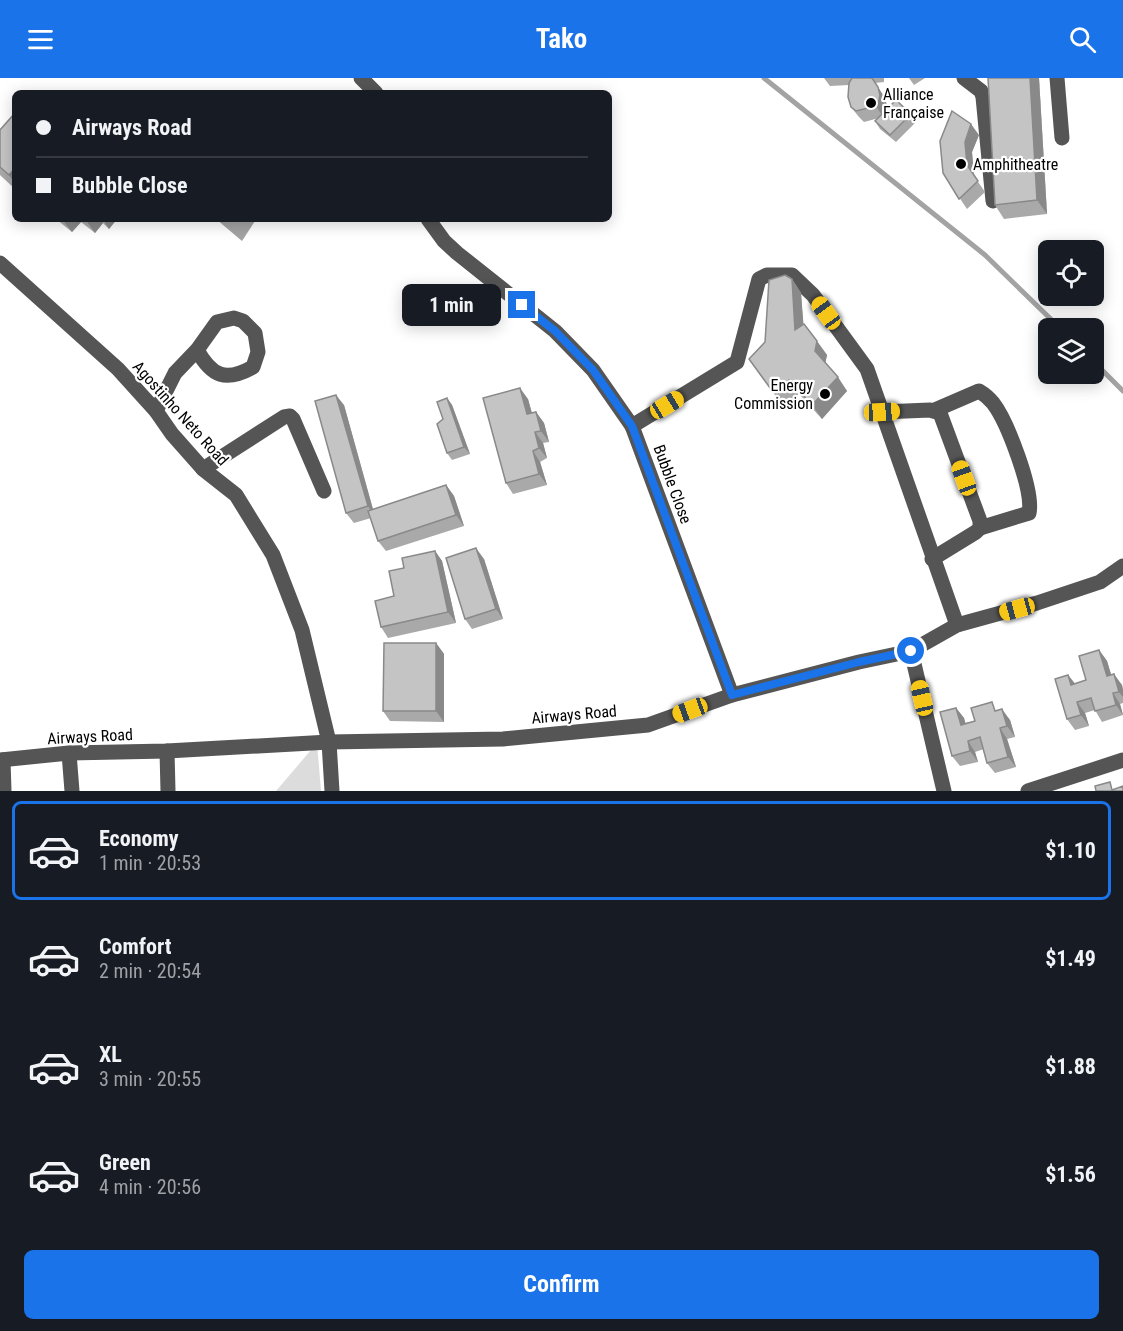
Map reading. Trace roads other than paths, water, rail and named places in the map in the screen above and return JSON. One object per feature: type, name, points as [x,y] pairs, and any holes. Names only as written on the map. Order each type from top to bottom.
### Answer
[{"type":"street","points":[[361,78],[373,90]]},
{"type":"street","points":[[964,78],[981,91],[983,97],[993,201]]},
{"type":"street","points":[[1057,78],[1062,138]]},
{"type":"street","name":"Bubble Close","points":[[429,222],[457,253],[555,331],[593,370],[632,426],[732,695]]},
{"type":"street","name":"Agostinho Neto Road","points":[[0,263],[118,369],[203,469],[236,495],[273,555],[302,630],[329,742],[332,791]]},
{"type":"street","points":[[632,426],[737,362],[759,279],[767,275],[792,275],[813,295],[867,369],[957,625]]},
{"type":"street","points":[[156,411],[175,374],[197,350]]},
{"type":"street","points":[[882,412],[935,410],[979,391],[993,404],[1009,433],[1027,488],[1029,513],[980,528],[932,559]]},
{"type":"street","points":[[935,410],[940,413],[980,521],[980,528]]},
{"type":"street","points":[[203,469],[284,417],[290,416],[324,490]]},
{"type":"street","name":"Airways Road","points":[[1,760],[69,753],[167,751],[329,742],[503,739],[648,725],[732,695],[911,651],[957,625],[1037,603],[1100,582],[1123,566]]},
{"type":"street","points":[[911,651],[944,791]]},
{"type":"street","points":[[167,751],[168,791]]},
{"type":"street","points":[[69,753],[72,791]]},
{"type":"street","points":[[1,760],[4,791]]},
{"type":"street","points":[[1028,791],[1123,760]]},
{"type":"waterway","points":[[764,78],[985,255],[1050,318]]},
{"type":"waterway","points":[[1104,372],[1123,391]]},
{"type":"place","name":"Alliance Française","points":[[871,103]]},
{"type":"place","name":"Amphitheatre","points":[[961,164]]},
{"type":"place","name":"Energy Commission","points":[[825,394]]}]
